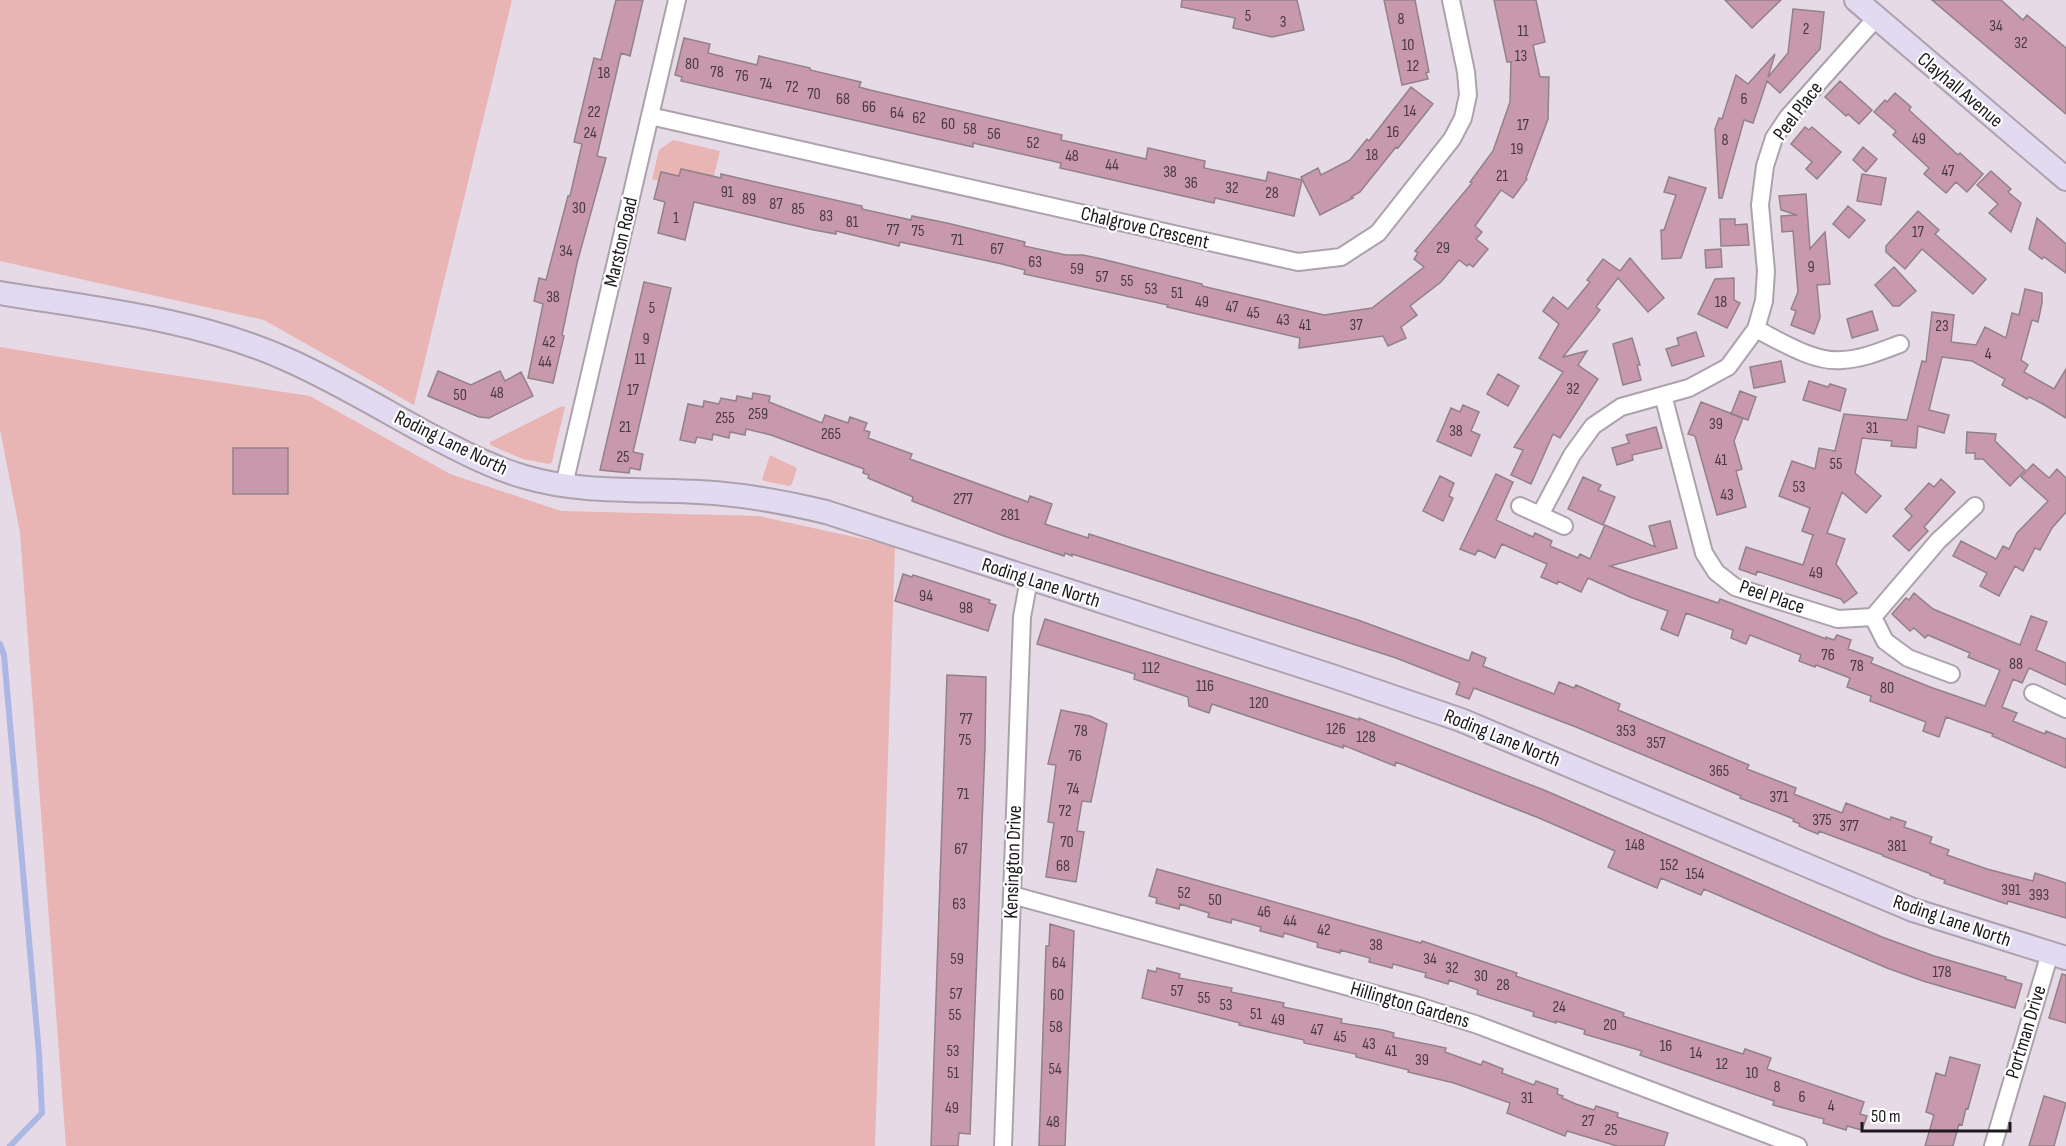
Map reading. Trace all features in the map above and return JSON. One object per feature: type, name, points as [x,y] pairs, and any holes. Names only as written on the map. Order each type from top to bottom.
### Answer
[{"type":"street","name":"Marston Road","points":[[564,485],[677,0]]},
{"type":"street","name":"Chalgrove Crescent","points":[[650,116],[1298,262],[1341,257],[1378,233],[1452,140],[1463,118],[1467,95],[1466,72],[1451,0]]},
{"type":"street","name":"Clayhall Avenue","points":[[1856,0],[2066,179]]},
{"type":"street","name":"Peel Place","points":[[1540,515],[1572,455],[1593,426],[1621,407],[1689,388],[1728,368],[1756,329],[1764,301],[1766,271],[1760,205],[1765,166],[1774,138],[1788,117],[1876,18]]},
{"type":"street","name":"Roding Lane North","points":[[0,293],[153,318],[245,342],[318,375],[495,467],[528,478],[603,489],[722,494],[773,500],[826,512],[1461,720],[1913,910],[2058,956]]},
{"type":"street","points":[[1756,329],[1809,355],[1840,361],[1872,355],[1900,344]]},
{"type":"street","name":"Peel Place","points":[[1663,395],[1704,553],[1716,572],[1736,587],[1838,619],[1873,617]]},
{"type":"street","points":[[1520,506],[1564,526]]},
{"type":"street","points":[[1951,674],[1908,658],[1885,641],[1873,617],[1938,542],[1975,506]]},
{"type":"street","name":"Kensington Drive","points":[[1003,1146],[1022,617],[1029,579]]},
{"type":"street","points":[[2033,693],[2066,710]]},
{"type":"street","name":"Hillington Gardens","points":[[1012,895],[1405,1002],[1475,1024],[1798,1146]]},
{"type":"street","name":"Portman Drive","points":[[1993,1146],[2058,956]]},
{"type":"shaded area","points":[[0,0],[512,0],[414,405],[264,320],[0,261]]},
{"type":"shaded area","points":[[673,140],[720,151],[712,184],[697,173],[681,169],[679,176],[661,172],[659,181],[652,179],[659,150]]},
{"type":"shaded area","points":[[0,347],[310,396],[450,474],[561,511],[759,516],[895,546],[875,1146],[66,1146],[20,533],[0,429]]},
{"type":"shaded area","points":[[562,406],[565,407],[552,462],[549,464],[523,459],[490,445],[490,442]]},
{"type":"shaded area","points":[[770,455],[797,468],[792,484],[789,486],[762,479]]},
{"type":"building","points":[[616,0],[643,0],[630,56],[621,53],[597,156],[606,158],[577,263],[553,383],[528,378],[543,304],[534,301],[539,278],[546,280],[568,196],[570,196],[582,144],[574,142],[594,58],[601,60]]},
{"type":"building","points":[[1182,0],[1297,0],[1304,30],[1272,37],[1233,28],[1235,18],[1181,7]]},
{"type":"building","points":[[1384,0],[1415,0],[1429,72],[1426,73],[1428,79],[1402,85]]},
{"type":"building","points":[[1494,0],[1536,0],[1545,42],[1533,45],[1540,77],[1549,77],[1548,119],[1527,179],[1513,198],[1501,190],[1475,226],[1482,232],[1476,239],[1488,249],[1473,267],[1459,260],[1441,282],[1410,306],[1417,315],[1401,327],[1406,338],[1388,346],[1383,336],[1299,348],[1300,338],[1167,307],[1168,305],[1024,274],[1025,270],[1002,264],[900,242],[899,246],[836,231],[836,234],[814,230],[694,202],[685,240],[658,233],[665,202],[654,199],[661,172],[679,176],[681,169],[721,178],[721,174],[862,206],[862,209],[911,220],[912,216],[947,223],[1025,242],[1024,246],[1066,255],[1083,255],[1102,259],[1324,315],[1372,308],[1424,267],[1414,259],[1418,253],[1415,251],[1472,183],[1470,182],[1493,151],[1510,102],[1511,62],[1507,62]]},
{"type":"building","points":[[1725,0],[1781,0],[1752,28]]},
{"type":"building","points":[[1932,0],[2001,0],[2023,20],[2027,15],[2066,48],[2066,114]]},
{"type":"building","points":[[1793,9],[1824,12],[1820,49],[1780,93],[1767,81],[1753,123],[1744,120],[1722,198],[1719,198],[1715,129],[1719,118],[1722,119],[1736,75],[1748,84],[1775,54],[1768,77],[1788,53]]},
{"type":"building","points":[[684,38],[710,44],[708,53],[757,65],[759,56],[810,68],[810,70],[861,82],[859,87],[870,90],[1062,135],[1061,140],[1146,159],[1148,148],[1205,161],[1204,168],[1266,181],[1268,172],[1302,180],[1294,216],[1215,198],[1214,203],[1060,168],[1061,163],[973,143],[973,147],[681,81],[682,77],[675,75]]},
{"type":"building","points":[[1840,81],[1872,110],[1859,124],[1848,114],[1846,116],[1825,97]]},
{"type":"building","points":[[1411,87],[1433,104],[1360,192],[1320,215],[1301,177],[1318,168],[1321,175],[1350,160],[1367,139],[1369,141]]},
{"type":"building","points":[[1895,93],[1911,107],[1909,110],[1958,155],[1960,153],[1983,174],[1967,192],[1956,182],[1946,193],[1924,174],[1929,168],[1893,135],[1896,131],[1874,112]]},
{"type":"building","points":[[1805,127],[1809,130],[1812,127],[1841,152],[1817,179],[1806,169],[1812,162],[1791,144]]},
{"type":"building","points":[[1863,147],[1877,159],[1866,172],[1853,160]]},
{"type":"building","points":[[1991,171],[2011,189],[2008,192],[2021,203],[2011,232],[1989,213],[1998,204],[1977,185]]},
{"type":"building","points":[[1862,174],[1886,178],[1881,205],[1857,201]]},
{"type":"building","points":[[1669,177],[1706,188],[1681,258],[1662,259],[1661,230],[1664,230],[1676,195],[1664,192]]},
{"type":"building","points":[[1806,194],[1810,249],[1825,232],[1830,284],[1817,285],[1820,318],[1814,334],[1791,325],[1796,311],[1791,309],[1798,292],[1793,231],[1782,232],[1781,216],[1797,215],[1781,210],[1779,196]]},
{"type":"building","points":[[1848,206],[1865,220],[1849,238],[1833,224]]},
{"type":"building","points":[[1918,211],[1939,230],[1935,234],[1986,279],[1973,294],[1922,249],[1905,269],[1886,252],[1886,246]]},
{"type":"building","points":[[2037,218],[2066,244],[2066,273],[2029,249]]},
{"type":"building","points":[[1720,219],[1735,219],[1735,225],[1747,224],[1749,245],[1721,246]]},
{"type":"building","points":[[1721,249],[1722,267],[1706,268],[1705,250]]},
{"type":"building","points":[[1630,258],[1664,298],[1648,312],[1618,278],[1596,307],[1600,310],[1563,357],[1587,351],[1578,365],[1598,379],[1560,438],[1553,434],[1531,484],[1511,475],[1523,450],[1514,447],[1563,372],[1539,358],[1559,324],[1543,311],[1553,297],[1568,309],[1590,282],[1587,280],[1603,259],[1620,271]]},
{"type":"building","points":[[1894,267],[1916,291],[1899,306],[1893,306],[1875,285]]},
{"type":"building","points":[[1734,278],[1734,300],[1740,303],[1727,328],[1698,314],[1715,279]]},
{"type":"building","points":[[644,282],[671,288],[633,452],[643,454],[640,470],[630,468],[629,473],[600,470]]},
{"type":"building","points":[[2025,289],[2042,293],[2042,303],[2038,322],[2032,320],[2021,360],[2028,365],[2024,372],[2054,389],[2066,369],[2066,418],[2043,404],[2029,397],[2027,399],[2002,385],[2005,379],[1972,361],[1942,357],[1929,410],[1949,415],[1944,433],[1918,426],[1916,448],[1891,446],[1892,441],[1862,438],[1855,473],[1881,496],[1866,513],[1842,492],[1827,533],[1845,539],[1836,564],[1857,593],[1844,603],[1841,599],[1757,571],[1756,575],[1739,569],[1746,547],[1803,565],[1813,535],[1802,531],[1810,508],[1779,496],[1792,461],[1815,469],[1819,448],[1835,451],[1844,414],[1907,420],[1922,361],[1926,362],[1932,312],[1954,315],[1951,342],[1976,345],[1985,327],[2006,338],[2012,313],[2019,315]]},
{"type":"building","points":[[1872,311],[1878,330],[1852,338],[1847,319]]},
{"type":"building","points":[[1696,332],[1704,356],[1672,366],[1666,349],[1679,345],[1677,338]]},
{"type":"building","points":[[1632,338],[1640,365],[1637,365],[1641,380],[1623,385],[1613,344]]},
{"type":"building","points":[[1781,361],[1785,382],[1754,388],[1750,367]]},
{"type":"building","points":[[438,371],[471,385],[500,371],[505,381],[521,372],[533,396],[489,418],[479,417],[428,396]]},
{"type":"building","points":[[1498,374],[1519,386],[1508,406],[1487,394]]},
{"type":"building","points":[[1809,381],[1828,387],[1830,384],[1846,389],[1840,411],[1803,400]]},
{"type":"building","points":[[1740,391],[1756,397],[1748,420],[1731,414]]},
{"type":"building","points":[[753,393],[770,396],[769,402],[822,423],[825,415],[848,423],[850,417],[867,423],[864,430],[870,432],[868,438],[912,454],[910,459],[1028,502],[1030,496],[1052,504],[1045,524],[1088,538],[1089,534],[1358,620],[1469,661],[1472,652],[1486,658],[1483,666],[1554,694],[1559,682],[1574,688],[1576,685],[1620,704],[1618,710],[1749,765],[1747,769],[1796,788],[1794,794],[1842,813],[1846,803],[1890,820],[1891,817],[1906,822],[1904,827],[1932,837],[1930,843],[1949,850],[1947,855],[1987,869],[2033,881],[2035,873],[2066,883],[2066,918],[2008,901],[2007,904],[1944,883],[1945,880],[1931,874],[1819,831],[1818,834],[1808,830],[1799,826],[1800,824],[1793,821],[1794,819],[1740,798],[1741,796],[1706,781],[1474,688],[1469,699],[1456,694],[1460,683],[1396,658],[1130,572],[1072,554],[1072,556],[1065,553],[1064,556],[1004,536],[912,501],[913,497],[868,478],[869,475],[863,473],[864,469],[771,435],[746,429],[745,435],[730,432],[729,438],[713,434],[712,440],[697,437],[695,443],[680,440],[688,404],[703,407],[704,401],[719,404],[721,398],[736,401],[737,396],[752,399]]},
{"type":"building","points":[[1701,402],[1743,418],[1734,441],[1742,469],[1736,471],[1746,507],[1717,515],[1695,436],[1688,434]]},
{"type":"building","points":[[1463,405],[1479,412],[1471,431],[1480,435],[1471,456],[1437,441],[1451,408],[1460,412]]},
{"type":"building","points":[[1656,427],[1662,448],[1632,455],[1633,460],[1617,465],[1612,448],[1629,443],[1626,435]]},
{"type":"building","points":[[1967,432],[1996,434],[1995,441],[2025,470],[2010,486],[1983,459],[1975,459],[1975,453],[1966,453]]},
{"type":"building","points":[[233,448],[288,448],[288,494],[233,494]]},
{"type":"building","points":[[2033,464],[2049,478],[2057,469],[2066,478],[2066,512],[2052,528],[2040,550],[2035,548],[2023,571],[2015,566],[1999,596],[1980,586],[1987,573],[1953,556],[1961,541],[1996,559],[2003,546],[2009,549],[2017,533],[2048,501],[2021,477]]},
{"type":"building","points":[[1496,474],[1513,482],[1496,520],[1533,537],[1535,533],[1552,541],[1550,546],[1578,558],[1580,554],[1590,559],[1605,525],[1655,547],[1649,526],[1670,521],[1677,548],[1610,566],[1718,603],[1720,599],[1826,639],[1826,637],[1834,640],[1837,635],[1851,640],[1848,649],[1873,658],[1871,663],[1985,706],[2000,670],[1968,657],[1970,653],[1928,635],[1925,638],[1914,628],[1910,631],[1892,614],[1906,598],[1909,600],[1914,593],[1933,609],[2020,645],[2031,616],[2047,622],[2036,650],[2066,663],[2066,685],[2029,668],[2022,683],[2013,679],[2002,707],[2017,713],[2013,721],[2045,734],[2046,731],[2066,739],[2066,768],[1992,736],[1993,734],[1946,717],[1939,737],[1923,731],[1926,722],[1870,701],[1871,696],[1847,687],[1850,678],[1799,661],[1801,655],[1750,635],[1746,644],[1731,638],[1733,630],[1686,613],[1678,636],[1661,629],[1668,611],[1588,578],[1581,592],[1558,581],[1557,584],[1541,577],[1547,564],[1502,544],[1495,558],[1478,550],[1475,555],[1460,549]]},
{"type":"building","points":[[1440,476],[1454,483],[1449,496],[1453,498],[1443,521],[1423,511]]},
{"type":"building","points":[[1583,477],[1601,485],[1598,490],[1615,497],[1603,525],[1568,509]]},
{"type":"building","points":[[1941,479],[1955,492],[1924,527],[1928,531],[1909,551],[1893,536],[1912,516],[1905,509],[1929,483],[1934,487]]},
{"type":"building","points":[[903,574],[912,577],[913,575],[990,600],[989,603],[996,605],[988,631],[895,601]]},
{"type":"building","points":[[1045,619],[1359,720],[1359,718],[1544,790],[1882,937],[2022,984],[2015,1008],[1887,968],[1704,889],[1701,895],[1661,878],[1657,888],[1608,867],[1615,851],[1539,818],[1396,762],[1395,766],[1343,745],[1343,748],[1212,704],[1209,713],[1189,706],[1188,697],[1134,679],[1135,674],[1037,644]]},
{"type":"building","points":[[947,675],[986,677],[985,747],[970,1134],[959,1133],[958,1146],[931,1146]]},
{"type":"building","points":[[1061,710],[1090,716],[1107,724],[1091,802],[1082,801],[1077,831],[1084,832],[1076,882],[1046,877],[1054,823],[1048,822],[1056,765],[1048,764]]},
{"type":"building","points":[[1157,869],[1421,943],[1422,941],[1517,973],[1516,976],[1624,1013],[1623,1016],[1743,1054],[1745,1049],[1771,1058],[1767,1069],[1864,1102],[1860,1114],[1867,1116],[1862,1130],[1847,1126],[1846,1130],[1823,1123],[1824,1119],[1773,1105],[1774,1101],[1640,1055],[1642,1051],[1584,1034],[1585,1030],[1533,1016],[1534,1012],[1477,994],[1478,990],[1449,980],[1448,984],[1425,977],[1426,973],[1393,964],[1392,968],[1369,962],[1370,958],[1317,947],[1318,943],[1284,933],[1283,937],[1260,931],[1261,927],[1232,919],[1231,923],[1208,917],[1209,913],[1180,904],[1179,909],[1156,903],[1157,898],[1149,896]]},
{"type":"building","points":[[1050,924],[1074,931],[1065,1146],[1039,1146],[1046,946],[1049,946]]},
{"type":"building","points":[[1157,968],[1180,974],[1179,978],[1232,988],[1231,992],[1284,1003],[1283,1007],[1342,1019],[1341,1023],[1383,1030],[1394,1033],[1393,1037],[1446,1048],[1445,1052],[1481,1065],[1483,1061],[1503,1069],[1502,1073],[1534,1085],[1536,1081],[1558,1089],[1557,1094],[1576,1104],[1594,1110],[1596,1106],[1618,1113],[1617,1117],[1668,1133],[1664,1146],[1617,1146],[1567,1131],[1565,1136],[1507,1113],[1510,1103],[1454,1083],[1356,1057],[1356,1054],[1304,1043],[1304,1040],[1142,998],[1148,970],[1156,972]]},
{"type":"building","points":[[2062,974],[2066,975],[2066,1023],[2049,1018]]},
{"type":"building","points":[[1950,1057],[1980,1065],[1968,1109],[1966,1108],[1962,1125],[1959,1124],[1953,1146],[1925,1146],[1934,1115],[1926,1112],[1936,1073],[1945,1076]]},
{"type":"building","points":[[2044,1096],[2066,1103],[2054,1146],[2029,1146]]},
{"type":"waterway","points":[[0,644],[4,655],[39,1054],[42,1113],[10,1146]]}]
